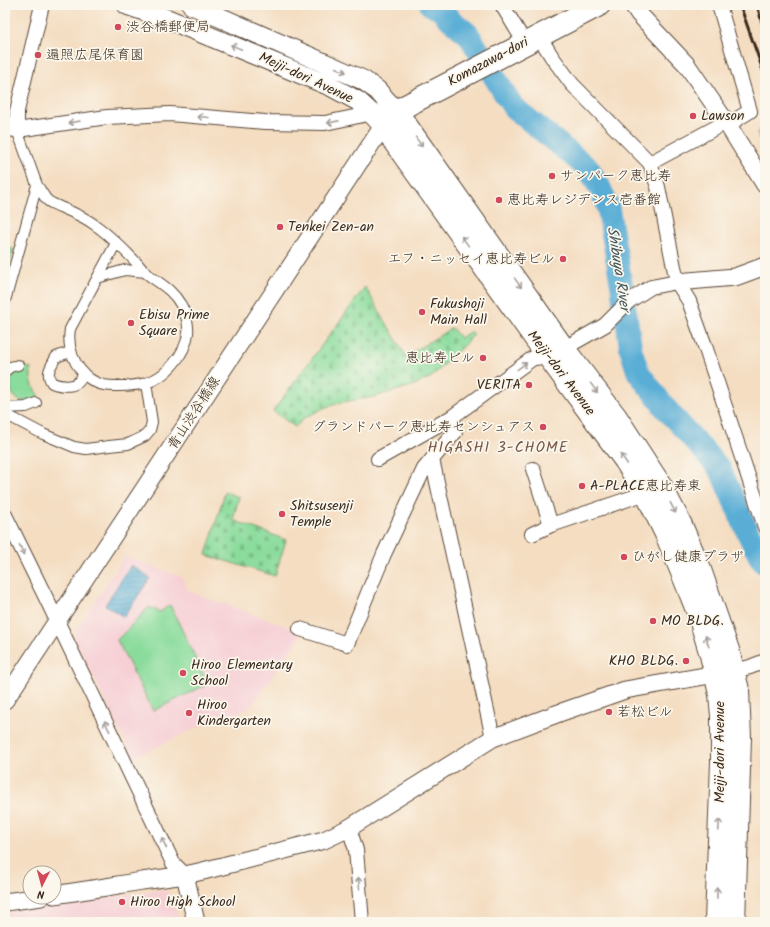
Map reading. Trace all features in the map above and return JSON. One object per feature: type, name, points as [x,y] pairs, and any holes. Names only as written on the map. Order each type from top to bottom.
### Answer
[{"type":"main road","name":"Meiji-dori Avenue","points":[[127,5],[170,20],[330,86],[383,116],[557,353],[606,434],[646,493],[666,534],[699,616],[725,672],[738,690],[740,738],[734,922]]},
{"type":"main road","name":"Meiji-dori Avenue","points":[[192,5],[363,80],[377,90],[383,116]]},
{"type":"main road","name":"Komazawa-dori","points":[[383,116],[417,100],[599,5]]},
{"type":"main road","points":[[377,90],[391,97],[417,100]]},
{"type":"main road","name":"Meiji-dori Avenue","points":[[557,353],[616,418],[661,486],[682,525],[715,610],[725,672],[720,694],[723,739],[716,922]]},
{"type":"street","points":[[42,5],[17,111],[11,129],[37,184],[48,201],[94,224],[116,243],[146,272],[174,293],[184,312],[188,327],[188,334],[182,351],[173,365],[156,379],[146,383],[126,386],[103,386],[83,374],[70,352],[69,338],[70,329],[116,243]]},
{"type":"street","points":[[502,5],[532,40],[552,57],[572,84],[650,163],[658,187],[677,282],[689,301],[765,527]]},
{"type":"street","points":[[633,5],[639,14],[687,65],[726,122],[765,185]]},
{"type":"street","points":[[650,163],[726,122],[734,121],[750,111],[719,5]]},
{"type":"street","points":[[11,129],[107,117],[170,114],[265,122],[325,123],[383,116]]},
{"type":"street","name":"青山渋谷橋線","points":[[5,700],[383,116]]},
{"type":"street","points":[[5,301],[37,184]]},
{"type":"street","points":[[378,459],[452,417],[533,358],[557,353],[605,325],[629,301],[651,287],[677,282],[735,277],[765,266]]},
{"type":"street","points":[[97,278],[125,270],[146,272]]},
{"type":"street","points":[[70,352],[56,357],[45,377],[52,383],[68,386],[77,384],[82,378],[83,374]]},
{"type":"street","points":[[5,371],[10,367],[18,365]]},
{"type":"street","points":[[5,414],[43,434],[74,447],[86,449],[128,444],[145,436],[150,430],[152,422],[146,383]]},
{"type":"street","points":[[5,408],[26,407],[36,403]]},
{"type":"street","points":[[300,629],[347,644],[384,554],[424,469],[455,432],[452,417]]},
{"type":"street","points":[[432,459],[493,738]]},
{"type":"street","points":[[533,469],[551,525]]},
{"type":"street","points":[[532,534],[551,525],[646,493]]},
{"type":"street","points":[[5,515],[173,862],[185,875],[196,922]]},
{"type":"street","points":[[62,894],[185,875],[324,840],[349,828],[493,738],[558,713],[625,690],[750,667],[765,661]]},
{"type":"street","points":[[349,828],[356,850],[362,922]]},
{"type":"street","points":[[5,902],[22,900]]},
{"type":"shaded area","name":"Hiroo Elementary School","points":[[125,556],[182,577],[188,591],[294,629],[300,637],[252,706],[226,719],[224,715],[133,758],[75,640],[76,630]]},
{"type":"shaded area","name":"Hiroo High School","points":[[161,890],[169,893],[180,922],[5,922],[5,911],[50,905],[62,905],[62,903]]},
{"type":"green space","points":[[765,128],[765,154],[757,132]]},
{"type":"green space","points":[[5,247],[14,249],[5,278]]},
{"type":"green space","points":[[365,287],[406,356],[452,328],[460,338],[471,331],[474,335],[432,377],[412,386],[374,397],[343,402],[326,407],[306,417],[295,427],[273,411]]},
{"type":"green space","points":[[21,367],[31,368],[32,383],[39,396],[30,401],[17,399],[13,394],[11,387],[11,380]]},
{"type":"green space","points":[[225,492],[239,497],[233,520],[286,540],[275,576],[206,555]]},
{"type":"green space","points":[[170,605],[208,684],[153,711],[117,640],[149,607],[160,612]]},
{"type":"water","points":[[131,565],[150,578],[124,617],[105,605]]},
{"type":"waterway","name":"Shibuya River","points":[[431,5],[440,9],[468,34],[513,107],[588,168],[600,188],[608,207],[631,350],[638,372],[666,409],[720,469],[748,533],[761,559],[765,563]]},
{"type":"railway","points":[[740,5],[765,76]]},
{"type":"railway","points":[[757,5],[765,33]]},
{"type":"railway","points":[[764,5],[765,9]]},
{"type":"place","name":"渋谷橋郵便局","points":[[118,27]]},
{"type":"place","name":"遍照広尾保育園","points":[[38,55]]},
{"type":"place","name":"Lawson","points":[[693,116]]},
{"type":"place","name":"サンパーク恵比寿","points":[[552,176]]},
{"type":"place","name":"恵比寿レジデンス壱番館","points":[[499,200]]},
{"type":"place","name":"Tenkei Zen-an","points":[[280,227]]},
{"type":"place","name":"エフ・ニッセイ恵比寿ビル","points":[[563,259]]},
{"type":"place","name":"Fukushoji Main Hall","points":[[422,312]]},
{"type":"place","name":"Ebisu Prime Square","points":[[131,323]]},
{"type":"place","name":"恵比寿ビル","points":[[483,358]]},
{"type":"place","name":"VERITA","points":[[529,385]]},
{"type":"place","name":"グランドパーク恵比寿センシュアス","points":[[543,427]]},
{"type":"place","name":"A-PLACE恵比寿東","points":[[582,486]]},
{"type":"place","name":"Shitsusenji Temple","points":[[282,514]]},
{"type":"place","name":"ひがし健康プラザ","points":[[624,557]]},
{"type":"place","name":"MO BLDG.","points":[[653,621]]},
{"type":"place","name":"KHO BLDG.","points":[[686,661]]},
{"type":"place","name":"Hiroo Elementary School","points":[[183,673]]},
{"type":"place","name":"若松ビル","points":[[609,712]]},
{"type":"place","name":"Hiroo Kindergarten","points":[[189,713]]},
{"type":"place","name":"Hiroo High School","points":[[122,902]]},
{"type":"district","name":"HIGASHI 3-CHOME","points":[[498,448]]}]
